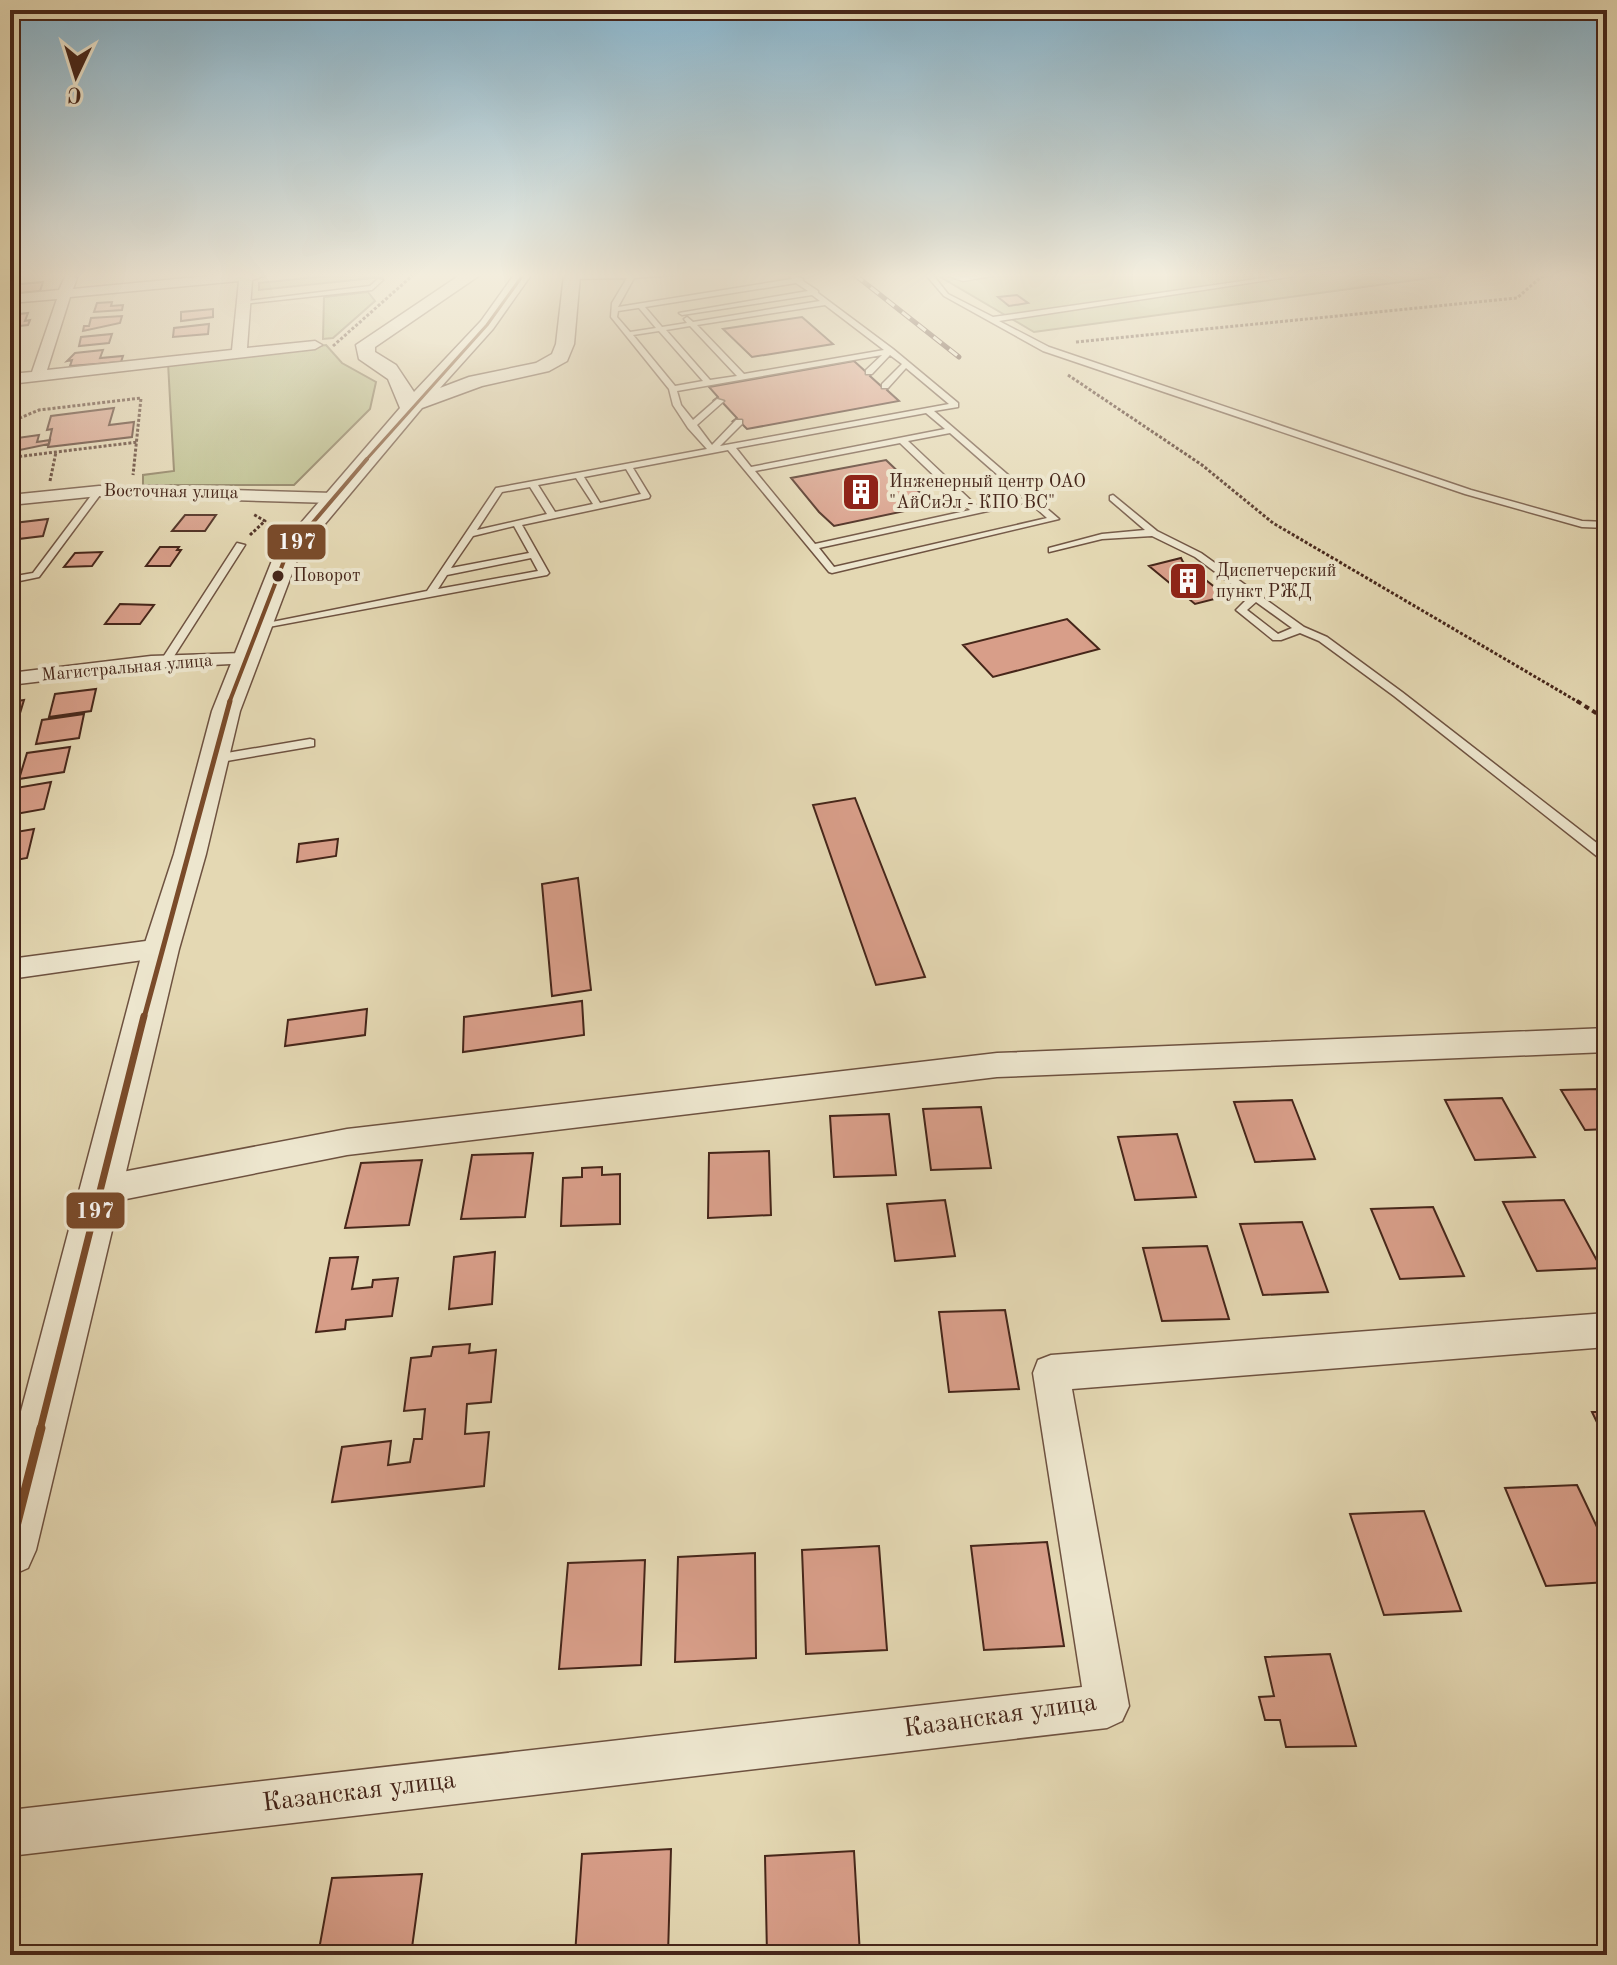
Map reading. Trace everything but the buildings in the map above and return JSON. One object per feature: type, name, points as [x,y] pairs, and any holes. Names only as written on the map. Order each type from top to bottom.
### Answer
[{"type":"street","points":[[38,376],[41,367]]},
{"type":"street","points":[[10,379],[119,367]]},
{"type":"street","points":[[386,367],[400,379],[410,409]]},
{"type":"street","points":[[10,1550],[161,949],[226,711],[251,643],[287,553],[449,367]]},
{"type":"street","points":[[494,367],[520,371]]},
{"type":"street","points":[[410,409],[465,384],[543,367]]},
{"type":"street","name":"Восточная улица","points":[[10,500],[99,491],[333,498]]},
{"type":"street","name":"Магистральная улица","points":[[10,679],[165,662],[251,643]]},
{"type":"street","points":[[10,969],[161,949]]},
{"type":"street","points":[[101,1190],[347,1142],[997,1065],[1607,1040]]},
{"type":"street","name":"Казанская улица","points":[[10,1833],[1107,1706],[1051,1373],[1607,1330]]},
{"type":"lane","points":[[655,367],[673,389],[677,405],[691,426],[712,450]]},
{"type":"lane","points":[[694,367],[708,382]]},
{"type":"lane","points":[[732,367],[742,377]]},
{"type":"lane","points":[[673,389],[801,367]]},
{"type":"lane","points":[[869,372],[874,367]]},
{"type":"lane","points":[[885,386],[903,367]]},
{"type":"lane","points":[[430,593],[499,490],[955,405],[909,367]]},
{"type":"lane","points":[[1102,367],[1468,492],[1582,524],[1607,525]]},
{"type":"lane","points":[[691,426],[720,401]]},
{"type":"lane","points":[[730,447],[832,570],[1054,519],[928,410]]},
{"type":"lane","points":[[712,450],[739,422]]},
{"type":"lane","points":[[749,470],[952,430]]},
{"type":"lane","points":[[902,440],[977,511]]},
{"type":"lane","points":[[470,534],[646,496],[628,466]]},
{"type":"lane","points":[[579,476],[598,506]]},
{"type":"lane","points":[[532,483],[553,516]]},
{"type":"lane","points":[[10,580],[36,575],[99,491]]},
{"type":"lane","points":[[1113,498],[1154,533],[1198,555],[1300,629],[1323,639],[1607,858]]},
{"type":"lane","points":[[813,547],[1031,499]]},
{"type":"lane","points":[[251,643],[430,593],[544,573],[517,523]]},
{"type":"lane","points":[[1052,550],[1090,537],[1122,532],[1154,533]]},
{"type":"lane","points":[[165,662],[240,545]]},
{"type":"lane","points":[[443,573],[534,555]]},
{"type":"lane","points":[[1255,597],[1241,610],[1277,638],[1300,629]]},
{"type":"lane","points":[[215,759],[310,743]]},
{"type":"path","points":[[1061,370],[1202,465],[1273,523],[1517,664],[1607,720]]},
{"type":"path","points":[[10,422],[39,410],[141,398],[138,442],[128,491]]},
{"type":"path","points":[[10,472],[15,457],[138,442]]},
{"type":"path","points":[[48,494],[56,451]]},
{"type":"path","points":[[240,545],[265,521],[250,512],[253,494]]},
{"type":"green space","points":[[168,367],[349,367],[376,382],[370,409],[294,485],[143,485],[143,475],[174,471]]},
{"type":"transit line","name":"197","points":[[10,1550],[161,949],[190,854],[226,711],[287,553],[449,367]]},
{"type":"place","name":"Инженерный центр ОАО \"АйСиЭл - КПО ВС\"","points":[[861,492]]},
{"type":"place","name":"Поворот","points":[[278,576]]},
{"type":"place","name":"Диспетчерский пункт РЖД","points":[[1188,581]]}]
